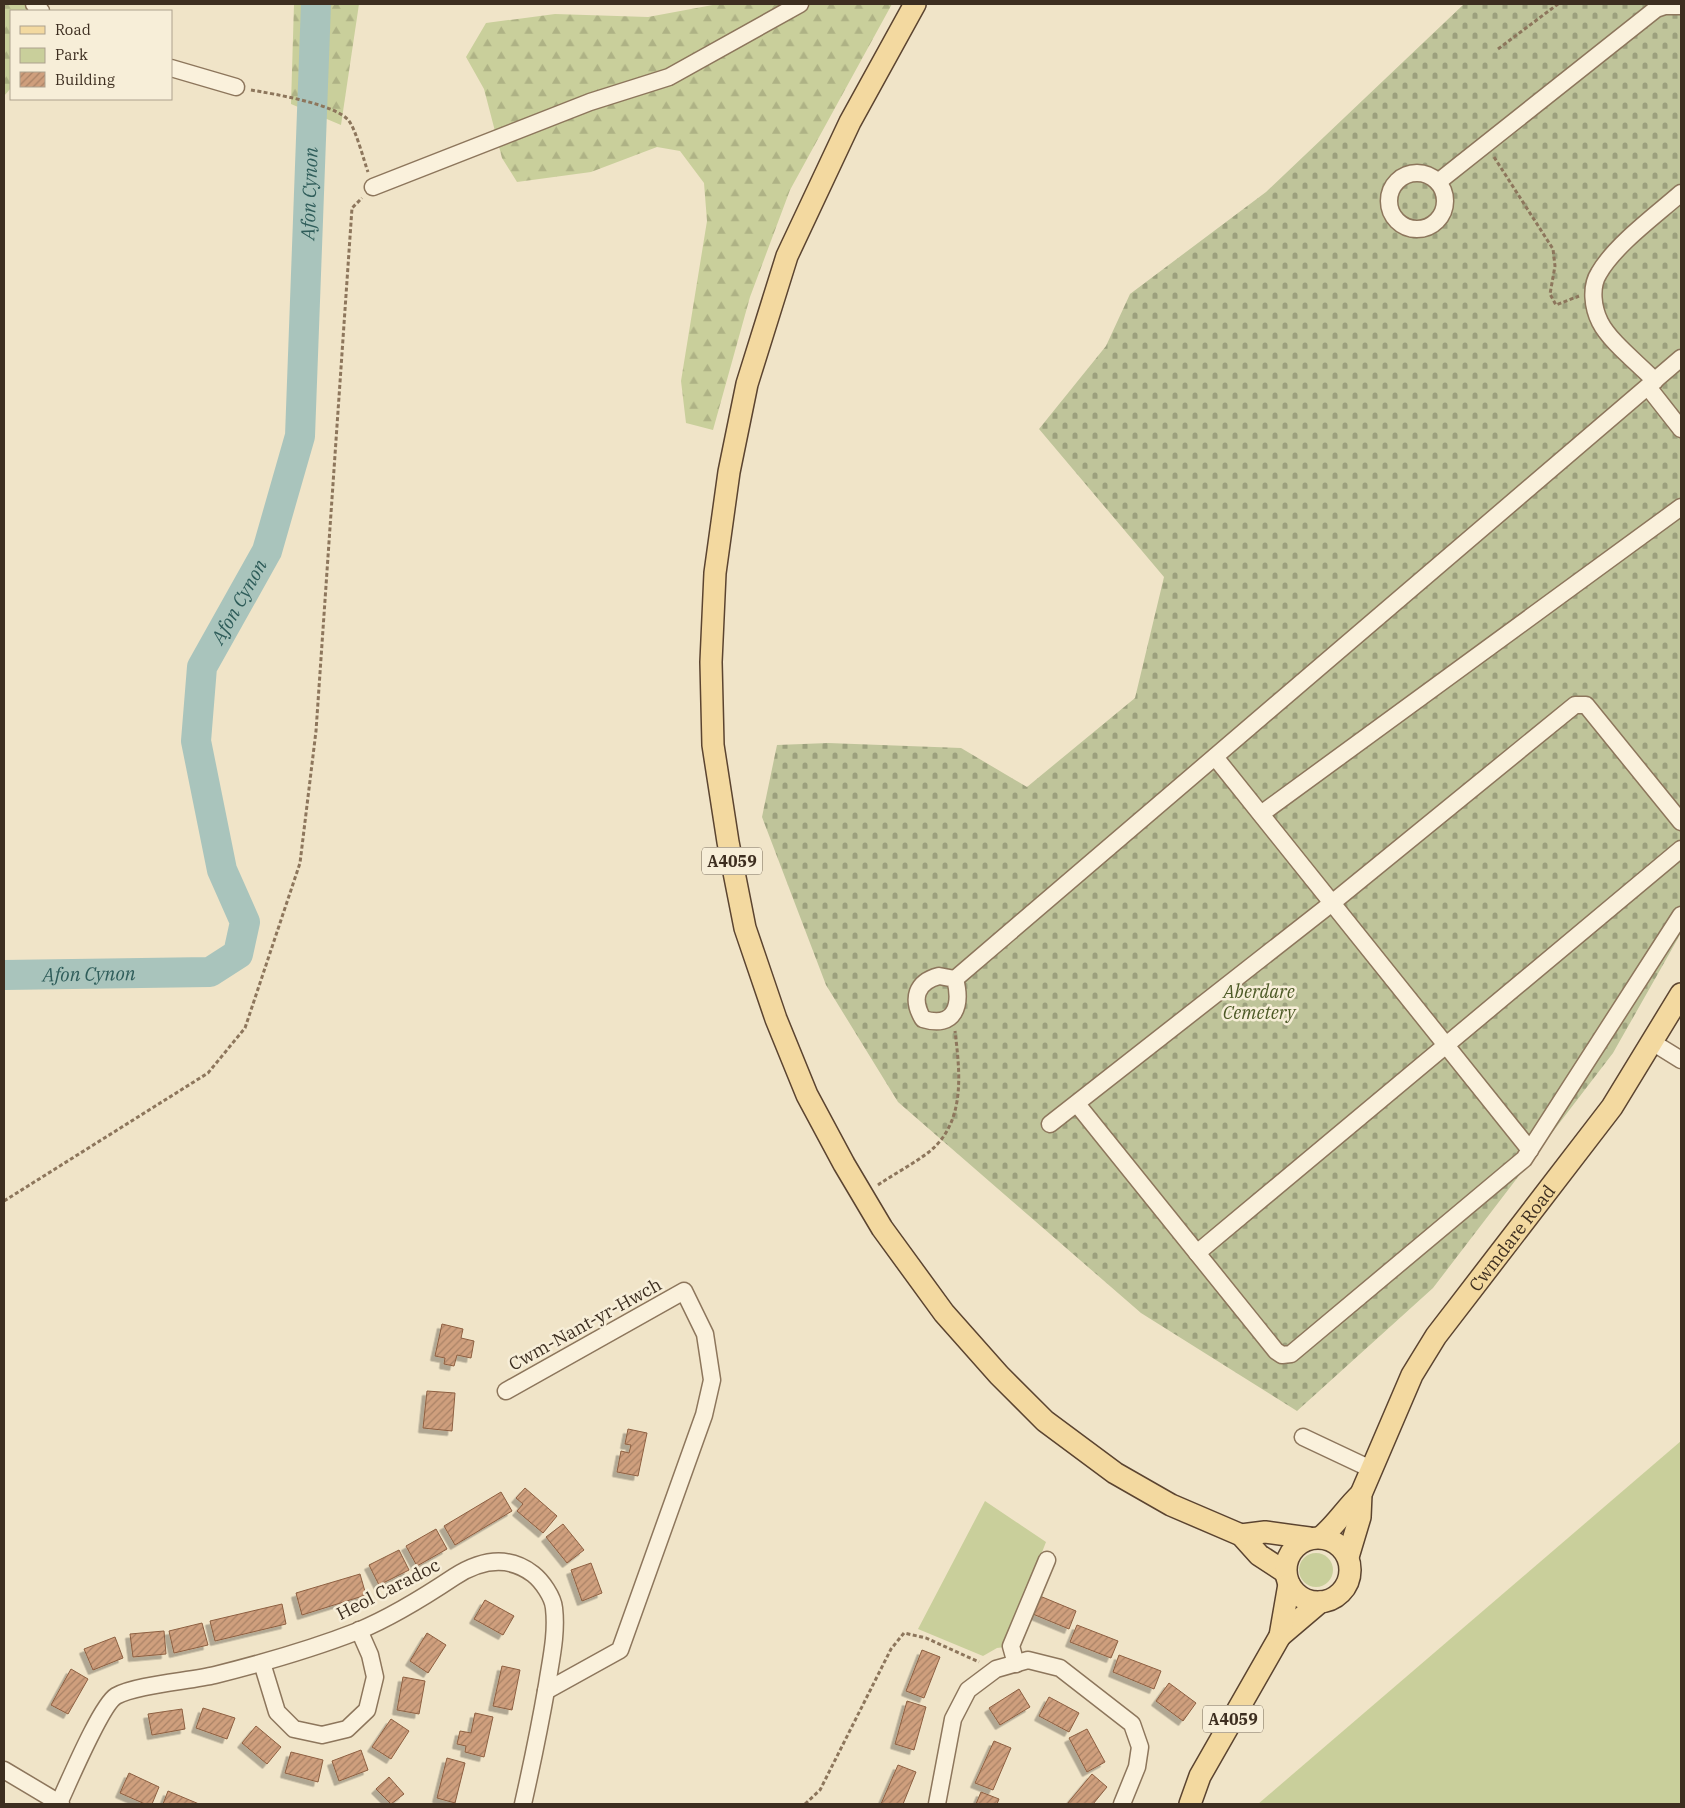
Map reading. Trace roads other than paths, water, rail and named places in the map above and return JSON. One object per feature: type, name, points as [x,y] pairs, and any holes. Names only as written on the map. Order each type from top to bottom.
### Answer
[{"type":"main road","name":"A4059","points":[[915,4],[850,122],[786,256],[747,384],[729,472],[715,573],[711,662],[713,745],[728,842],[745,928],[776,1019],[807,1095],[882,1228],[944,1313],[999,1375],[1045,1421],[1115,1473],[1171,1505],[1241,1535],[1259,1555],[1287,1578],[1280,1636]]},
{"type":"main road","name":"Cwmdare Road","points":[[1348,1557],[1360,1517],[1361,1494],[1412,1375],[1436,1336],[1612,1107],[1681,994]]},
{"type":"main road","name":"Cwmdare Road","points":[[1315,1538],[1330,1530],[1344,1509],[1361,1494]]},
{"type":"main road","name":"A4059","points":[[1241,1535],[1265,1532],[1315,1538]]},
{"type":"main road","points":[[1315,1538],[1338,1544],[1348,1557],[1350,1568],[1346,1586],[1340,1593],[1330,1600],[1320,1602],[1304,1599],[1287,1578],[1289,1556],[1293,1549],[1315,1538]]},
{"type":"main road","name":"A4059","points":[[1190,1804],[1200,1776],[1280,1636],[1320,1602]]},
{"type":"street","points":[[373,187],[590,102],[669,77],[800,4]]},
{"type":"street","points":[[1438,182],[1656,9],[1665,6],[1681,6]]},
{"type":"street","points":[[172,68],[236,87]]},
{"type":"street","points":[[1681,193],[1612,256],[1598,275],[1593,291],[1595,307],[1600,322],[1651,384],[1681,429]]},
{"type":"street","points":[[955,979],[1681,358]]},
{"type":"street","points":[[1261,814],[1681,507]]},
{"type":"street","points":[[1050,1124],[1332,902],[1574,705],[1586,705],[1681,822]]},
{"type":"street","points":[[1215,757],[1530,1150]]},
{"type":"street","points":[[1197,1253],[1681,849]]},
{"type":"street","points":[[1077,1104],[1276,1351],[1282,1355],[1291,1354],[1524,1159],[1681,916]]},
{"type":"street","points":[[939,976],[955,979],[959,995],[954,1014],[945,1020],[934,1022],[923,1019],[917,1009],[916,999],[920,986],[928,978],[939,976]]},
{"type":"street","points":[[1652,1042],[1681,1060]]},
{"type":"street","name":"Cwm-Nant-yr-Hwch","points":[[506,1391],[684,1291],[705,1334],[712,1380],[704,1415],[620,1650],[546,1691]]},
{"type":"street","points":[[1302,1437],[1372,1470]]},
{"type":"street","points":[[1016,1664],[1012,1646],[1047,1560]]},
{"type":"street","name":"Heol Caradoc","points":[[60,1804],[97,1722],[114,1697],[262,1663],[359,1630],[424,1597],[470,1567],[491,1561],[515,1565],[534,1574],[546,1588],[554,1606],[556,1634],[523,1804]]},
{"type":"street","points":[[262,1663],[277,1712],[294,1729],[322,1736],[347,1729],[367,1710],[375,1677],[370,1655],[359,1630]]},
{"type":"street","points":[[937,1804],[953,1719],[968,1690],[996,1669],[1028,1660],[1060,1668],[1132,1724],[1140,1747],[1137,1767],[1122,1804]]},
{"type":"street","points":[[4,1770],[60,1804]]},
{"type":"waterway","name":"Afon Cynon","points":[[4,975],[210,972],[238,954],[245,922],[222,870],[196,741],[202,667],[267,551],[300,436],[316,4]]},
{"type":"park label","name":"Aberdare Cemetery","points":[[1259,1001]]}]
